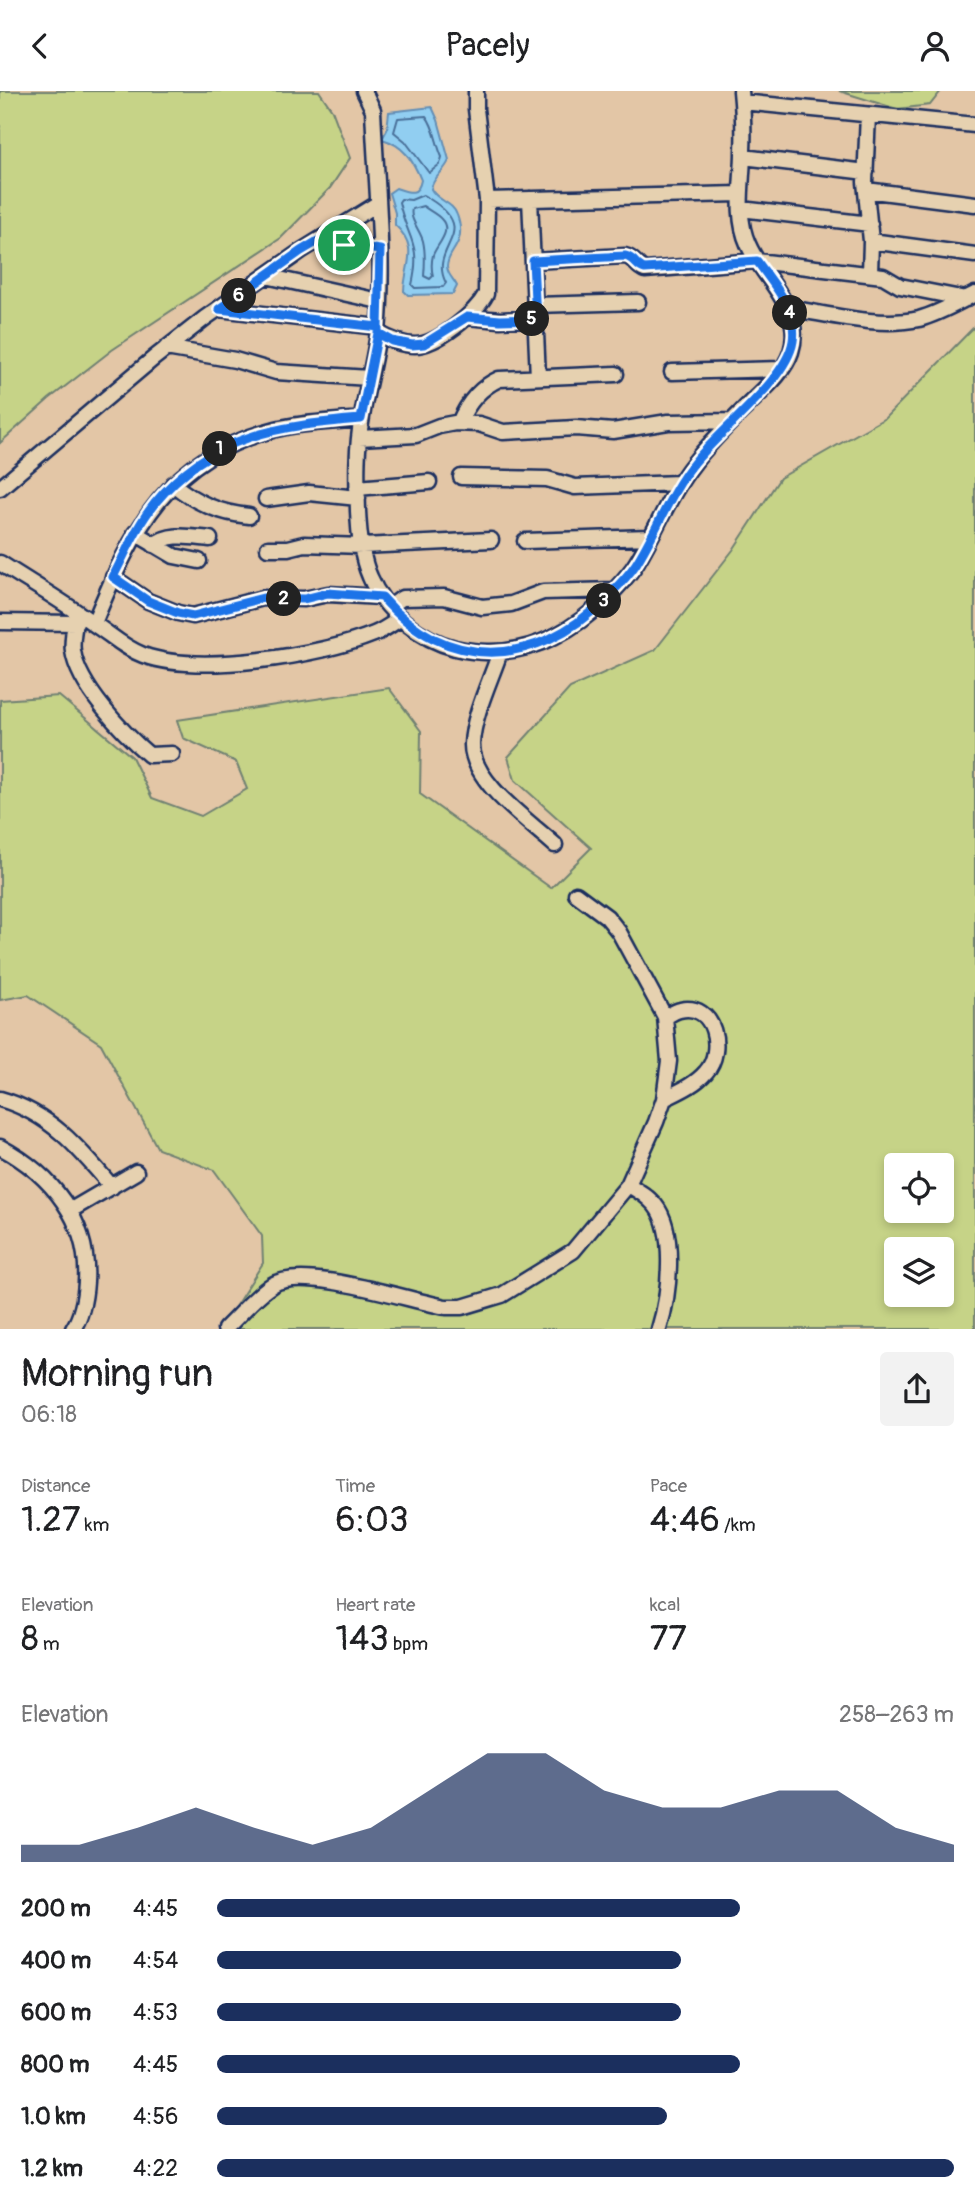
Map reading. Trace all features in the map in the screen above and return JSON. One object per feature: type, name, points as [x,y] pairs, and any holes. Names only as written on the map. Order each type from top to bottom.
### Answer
[{"type":"street","points":[[364,91],[373,110],[380,250],[378,330],[361,419],[356,462],[362,546],[370,578],[391,607],[409,625],[446,646],[479,652],[500,652],[532,646],[555,637],[576,625],[614,590],[636,564],[679,483],[694,462],[782,369],[791,352],[794,327],[788,308],[757,261],[744,235],[740,202],[743,157],[742,96],[868,115],[975,125]]},
{"type":"street","points":[[219,309],[378,330],[392,341],[412,345],[424,344],[467,317],[479,306],[486,294],[487,200],[476,91]]},
{"type":"street","points":[[868,115],[866,190],[871,241],[870,273]]},
{"type":"street","points":[[743,157],[866,171]]},
{"type":"street","points":[[866,190],[975,204]]},
{"type":"street","points":[[530,199],[538,377]]},
{"type":"street","points":[[487,200],[740,202],[870,224]]},
{"type":"street","points":[[0,488],[166,348],[301,251],[377,204]]},
{"type":"street","points":[[318,241],[380,250]]},
{"type":"street","points":[[871,241],[975,255]]},
{"type":"street","points":[[533,261],[625,256],[645,269],[757,261],[884,275],[909,289],[970,297]]},
{"type":"street","points":[[266,276],[379,301]]},
{"type":"street","points":[[788,308],[903,322],[923,318],[970,297]]},
{"type":"street","points":[[467,317],[500,320],[535,312],[638,302]]},
{"type":"street","points":[[166,348],[235,360],[276,372],[369,378]]},
{"type":"street","points":[[672,372],[782,369]]},
{"type":"street","points":[[459,423],[470,402],[489,383],[511,378],[616,374]]},
{"type":"street","points":[[94,624],[135,533],[155,503],[187,471],[208,456],[252,436],[299,425],[361,419]]},
{"type":"street","points":[[359,438],[407,437],[439,426],[459,423],[479,424],[503,432],[576,428],[613,432],[668,422],[732,421]]},
{"type":"street","points":[[461,477],[547,479],[575,487],[679,483]]},
{"type":"street","points":[[266,499],[309,493],[358,493],[429,482]]},
{"type":"street","points":[[173,484],[211,508],[249,516]]},
{"type":"street","points":[[135,533],[174,556],[199,561]]},
{"type":"street","points":[[154,545],[174,536],[209,539]]},
{"type":"street","points":[[525,541],[650,537]]},
{"type":"street","points":[[268,548],[312,544],[362,546],[491,540]]},
{"type":"street","points":[[0,563],[76,618],[94,624],[117,642],[145,656],[177,663],[208,664],[253,660],[321,648],[374,634],[391,607],[402,598],[444,597],[482,607],[511,604],[543,591],[614,590]]},
{"type":"street","points":[[113,577],[148,601],[193,616],[263,598],[304,599],[328,593],[391,607]]},
{"type":"street","points":[[0,622],[76,618]]},
{"type":"street","points":[[76,618],[73,650],[82,675],[104,709],[129,738],[149,755],[172,754]]},
{"type":"street","points":[[500,652],[474,731],[472,746],[475,763],[487,784],[555,845]]},
{"type":"street","points":[[225,1329],[272,1285],[285,1279],[328,1281],[446,1307],[481,1303],[530,1280],[573,1251],[628,1185],[664,1099],[669,1061],[665,1017],[620,932],[607,917],[576,894]]},
{"type":"street","points":[[664,1099],[706,1072],[717,1050],[716,1033],[701,1014],[692,1010],[679,1010],[665,1017]]},
{"type":"street","points":[[0,1099],[47,1119],[82,1150],[112,1187]]},
{"type":"street","points":[[0,1147],[43,1175],[71,1210],[86,1263],[86,1292],[82,1311],[73,1329]]},
{"type":"street","points":[[71,1210],[136,1172]]},
{"type":"street","points":[[628,1185],[656,1206],[668,1236],[667,1287],[659,1329]]},
{"type":"green space","points":[[0,91],[319,91],[332,110],[350,158],[330,188],[281,238],[112,350],[49,399],[0,443]]},
{"type":"green space","points":[[839,91],[941,91],[930,105],[897,109]]},
{"type":"green space","points":[[975,326],[975,1329],[221,1329],[263,1263],[262,1236],[214,1170],[158,1149],[101,1044],[28,995],[0,1000],[0,700],[59,696],[132,757],[152,798],[201,816],[247,789],[236,762],[183,738],[177,720],[389,688],[421,731],[420,794],[551,888],[591,848],[515,780],[508,757],[570,688],[655,650],[733,550],[780,478],[885,418]]},
{"type":"water","points":[[432,107],[449,160],[431,189],[455,211],[460,225],[459,240],[447,267],[457,286],[453,294],[408,295],[404,291],[409,249],[403,233],[395,225],[395,213],[389,193],[396,188],[415,191],[421,180],[406,154],[396,145],[382,139],[387,130],[389,112]]},
{"type":"route","points":[[344,245],[318,241],[219,309],[378,327],[378,333],[392,341],[412,345],[424,344],[467,317],[536,319],[533,261],[625,256],[645,269],[757,261],[792,316],[794,327],[791,352],[775,378],[694,462],[677,486],[636,564],[623,582],[576,625],[532,646],[488,653],[446,646],[409,625],[382,597],[328,593],[304,599],[263,598],[193,616],[178,613],[140,597],[113,577],[135,533],[155,503],[187,471],[221,449],[252,436],[299,425],[361,419],[378,333],[380,250],[344,245]]}]
